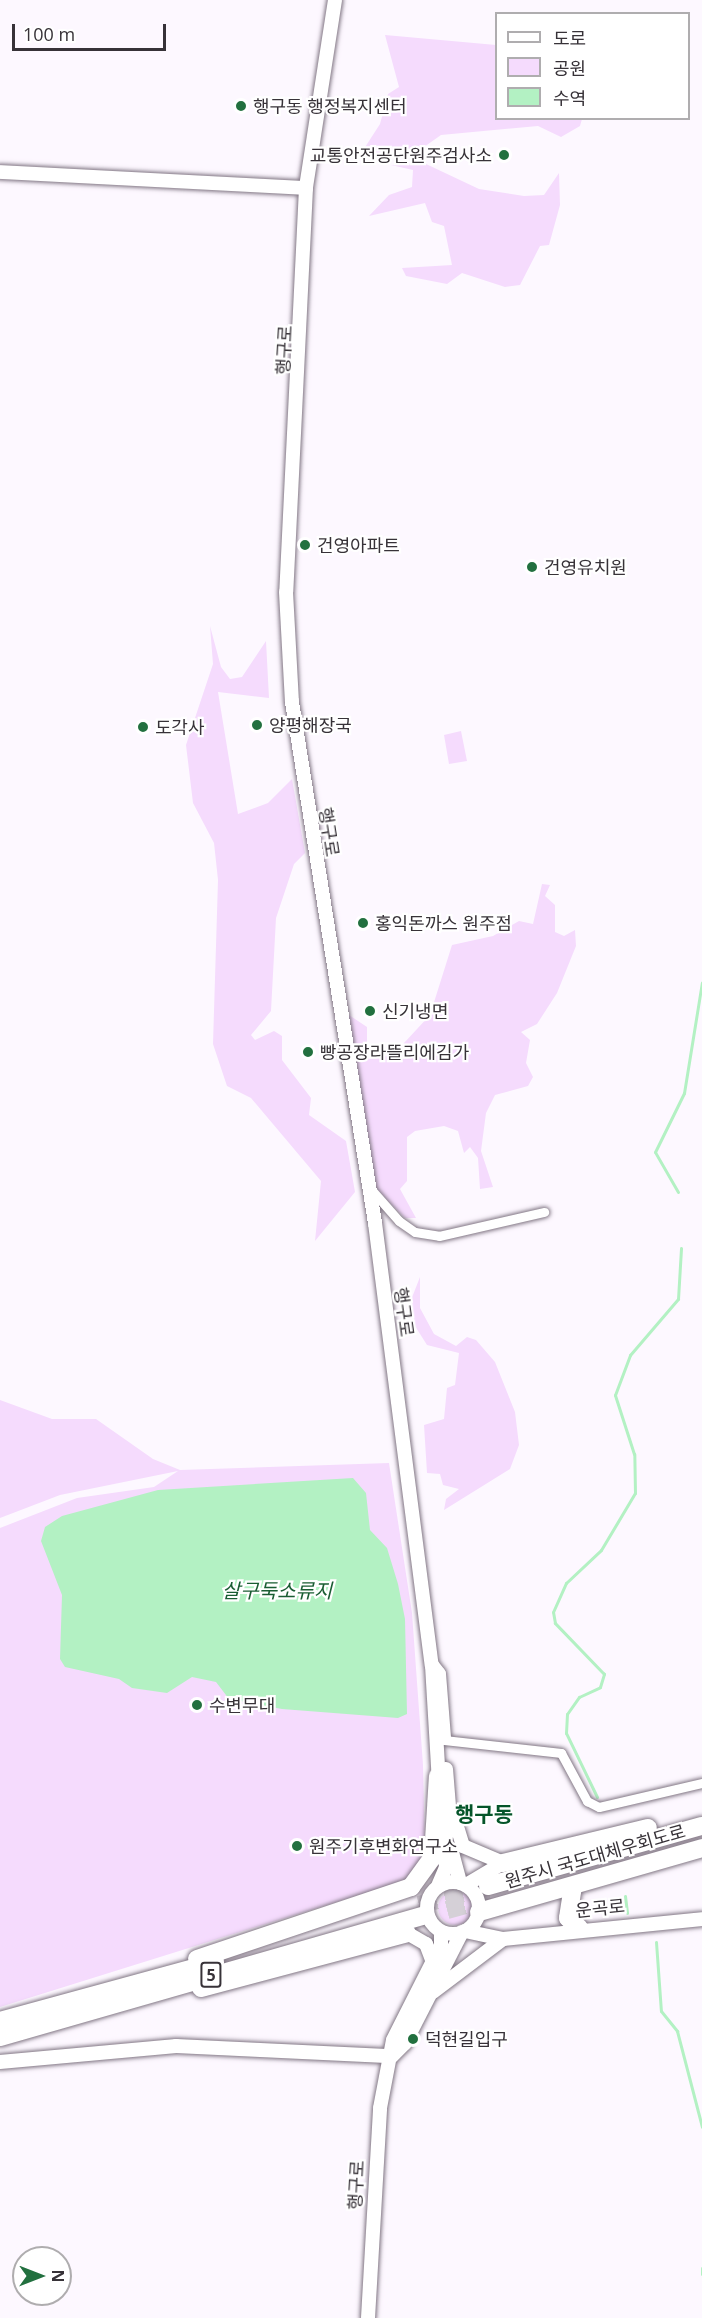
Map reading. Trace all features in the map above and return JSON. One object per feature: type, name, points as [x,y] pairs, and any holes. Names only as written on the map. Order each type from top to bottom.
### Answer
[{"type":"highway","points":[[411,1887],[434,1857],[443,1776]]},
{"type":"highway","points":[[503,1863],[702,1815]]},
{"type":"highway","name":"원주시 국도대체우회도로","points":[[702,1826],[490,1892],[702,1840]]},
{"type":"highway","points":[[477,1916],[702,1848]]},
{"type":"highway","points":[[573,1886],[567,1918],[579,1928]]},
{"type":"highway","points":[[141,1990],[210,1953],[411,1887],[436,1888]]},
{"type":"highway","name":"5","points":[[0,2021],[141,1990],[429,1920]]},
{"type":"highway","points":[[141,1990],[223,1984],[407,1933]]},
{"type":"highway","name":"5","points":[[0,2037],[141,1990]]},
{"type":"street","name":"행구로","points":[[335,0],[306,188],[286,592],[292,702],[375,1223],[432,1665],[454,1869],[463,1884]]},
{"type":"street","points":[[0,172],[306,188]]},
{"type":"street","points":[[369,1187],[399,1221],[415,1232],[439,1236],[544,1212]]},
{"type":"street","name":"행구로","points":[[432,1665],[440,1674],[444,1740],[446,1868],[436,1888]]},
{"type":"street","points":[[444,1740],[561,1753],[587,1801],[599,1808],[702,1783]]},
{"type":"street","points":[[443,1776],[458,1839],[479,1857],[503,1863]]},
{"type":"street","points":[[429,1920],[426,1909],[436,1888],[463,1884],[503,1863]]},
{"type":"street","points":[[0,2062],[176,2046],[392,2056],[464,1932],[477,1916],[476,1895],[463,1884]]},
{"type":"street","points":[[477,1916],[503,1939]]},
{"type":"street","name":"운곡로","points":[[503,1939],[579,1928],[702,1919]]},
{"type":"street","name":"행구로","points":[[368,2318],[378,2121],[392,2056],[393,2040],[432,1960],[429,1920]]},
{"type":"street","points":[[432,1960],[426,1944],[407,1933],[429,1920],[464,1932],[503,1939]]},
{"type":"street","points":[[428,1996],[503,1939]]},
{"type":"green space","points":[[385,35],[495,45],[495,120],[582,120],[580,126],[561,137],[538,126],[441,135],[424,147],[360,155],[380,124],[388,94],[399,87]]},
{"type":"green space","points":[[426,164],[479,189],[524,196],[544,195],[559,173],[560,205],[549,245],[540,246],[520,285],[505,287],[462,273],[447,284],[406,276],[402,268],[452,265],[444,226],[432,222],[425,203],[369,216],[389,195],[412,187],[413,170],[391,165]]},
{"type":"green space","points":[[210,626],[221,667],[230,679],[242,677],[266,641],[269,698],[218,692],[238,814],[268,803],[292,779],[305,853],[294,864],[276,918],[271,1011],[251,1035],[255,1040],[274,1031],[282,1036],[282,1060],[311,1098],[309,1115],[346,1141],[355,1192],[315,1241],[321,1181],[251,1098],[227,1086],[213,1044],[218,880],[214,843],[193,803],[186,745],[213,664]]},
{"type":"green space","points":[[461,731],[467,761],[449,764],[444,735]]},
{"type":"green space","points":[[542,884],[550,885],[545,896],[555,905],[555,932],[564,936],[575,930],[576,946],[557,993],[537,1024],[521,1032],[530,1040],[526,1063],[533,1077],[528,1086],[495,1095],[486,1113],[481,1151],[493,1187],[480,1189],[478,1158],[470,1147],[464,1153],[458,1131],[444,1126],[415,1131],[407,1137],[407,1181],[400,1189],[416,1218],[405,1218],[372,1185],[343,1011],[367,1027],[367,1057],[392,1056],[430,1015],[452,945],[493,936],[519,921],[533,924]]},
{"type":"green space","points":[[420,1277],[420,1308],[434,1334],[456,1346],[467,1337],[476,1340],[495,1362],[515,1412],[519,1445],[510,1469],[444,1510],[446,1499],[459,1489],[443,1485],[440,1474],[427,1473],[424,1425],[444,1419],[447,1388],[455,1385],[459,1353],[427,1345],[415,1326],[411,1300]]},
{"type":"green space","points":[[0,1400],[52,1419],[96,1419],[153,1459],[180,1470],[389,1463],[412,1613],[423,1765],[425,1851],[410,1879],[0,2007],[0,1528],[77,1498],[154,1487],[178,1471],[60,1495],[0,1518]]},
{"type":"green space","points":[[455,1891],[467,1896],[472,1908],[467,1920],[455,1925],[443,1920],[438,1908],[443,1896]]},
{"type":"water","name":"살구둑소류지","points":[[353,1478],[366,1493],[370,1530],[387,1548],[398,1584],[405,1619],[407,1714],[398,1718],[282,1709],[229,1699],[216,1682],[192,1677],[167,1693],[132,1688],[119,1679],[65,1667],[60,1659],[62,1595],[41,1541],[45,1527],[62,1516],[158,1490]]},
{"type":"waterway","points":[[678,1192],[655,1152],[684,1093],[702,982]]},
{"type":"waterway","points":[[597,1797],[566,1733],[567,1714],[579,1697],[600,1687],[604,1674],[555,1623],[553,1612],[566,1583],[601,1550],[635,1493],[634,1454],[615,1395],[630,1355],[678,1299],[681,1248]]},
{"type":"waterway","points":[[625,1896],[627,1913]]},
{"type":"waterway","points":[[656,1942],[661,2011],[677,2031],[702,2127]]},
{"type":"waterway","points":[[702,2268],[702,2274]]},
{"type":"tunnel","points":[[419,1905],[488,1886]]},
{"type":"tunnel","points":[[447,1910],[492,1898]]},
{"type":"place","name":"행구동 행정복지센터","points":[[241,106]]},
{"type":"place","name":"교통안전공단원주검사소","points":[[504,155]]},
{"type":"place","name":"건영아파트","points":[[305,545]]},
{"type":"place","name":"건영유치원","points":[[532,567]]},
{"type":"place","name":"양평해장국","points":[[257,725]]},
{"type":"place","name":"도각사","points":[[143,727]]},
{"type":"place","name":"홍익돈까스 원주점","points":[[363,923]]},
{"type":"place","name":"신기냉면","points":[[370,1011]]},
{"type":"place","name":"빵공장라뜰리에김가","points":[[308,1052]]},
{"type":"place","name":"수변무대","points":[[197,1705]]},
{"type":"place","name":"원주기후변화연구소","points":[[297,1846]]},
{"type":"place","name":"덕현길입구","points":[[413,2039]]},
{"type":"district","name":"행구동","points":[[484,1814]]}]
